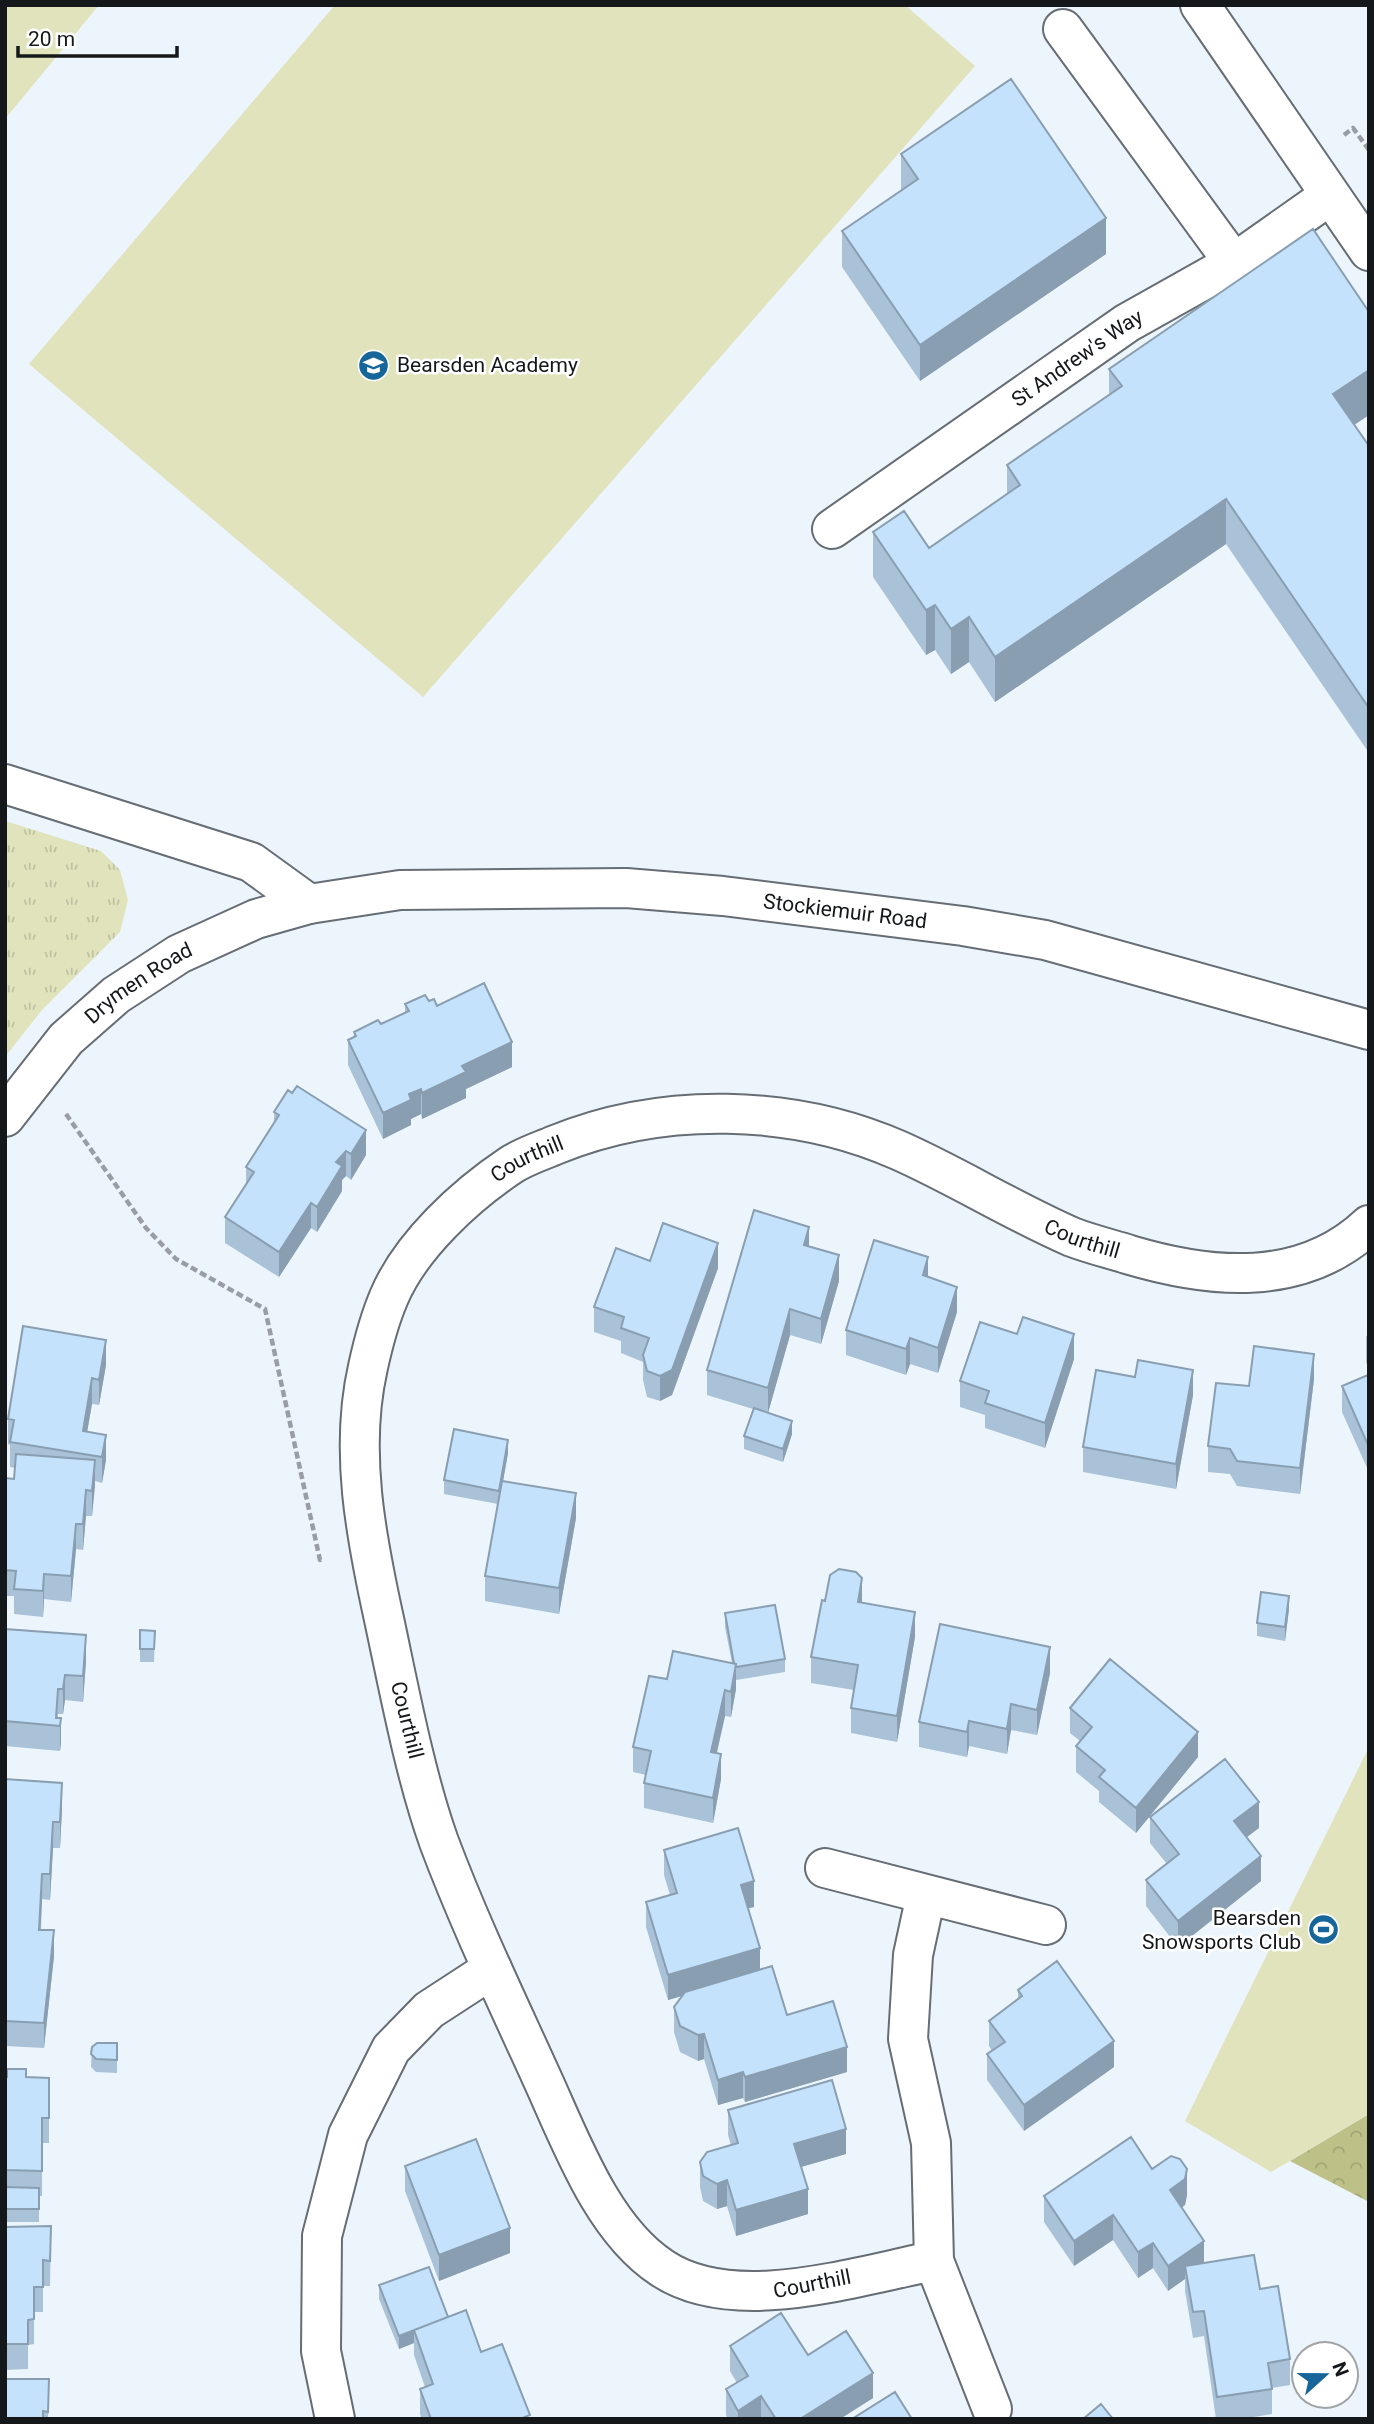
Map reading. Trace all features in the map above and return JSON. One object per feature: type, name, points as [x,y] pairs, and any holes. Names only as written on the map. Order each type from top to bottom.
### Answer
[{"type":"street","points":[[1200,5],[1369,251]]},
{"type":"street","points":[[1063,30],[1234,263]]},
{"type":"street","name":"St Andrew's Way","points":[[832,529],[1127,323],[1234,263],[1329,196]]},
{"type":"street","points":[[5,783],[251,862],[309,904]]},
{"type":"street","name":"Stockiemuir Road","points":[[309,904],[400,890],[626,888],[848,911],[1045,940],[1369,1030]]},
{"type":"street","name":"Drymen Road","points":[[5,1117],[66,1039],[116,995],[179,954],[256,919],[309,904]]},
{"type":"street","name":"Courthill","points":[[934,2261],[764,2294],[714,2288],[664,2271],[623,2234],[582,2165],[492,1969],[438,1837],[401,1698],[368,1551],[359,1453],[367,1370],[390,1294],[429,1236],[473,1193],[517,1160],[574,1137],[637,1119],[715,1114],[803,1120],[894,1148],[1075,1238],[1181,1270],[1255,1275],[1302,1265],[1350,1242],[1369,1225]]},
{"type":"street","points":[[825,1868],[1046,1925]]},
{"type":"street","points":[[926,1895],[913,1955],[908,2039],[931,2143],[934,2261],[992,2409]]},
{"type":"street","points":[[335,2419],[321,2351],[322,2236],[348,2134],[391,2049],[429,2010],[492,1969]]},
{"type":"path","points":[[1353,128],[1369,150]]},
{"type":"path","points":[[37,1074],[146,1228],[176,1259],[265,1309],[320,1560],[368,1551]]},
{"type":"green space","points":[[5,5],[99,5],[5,119]]},
{"type":"green space","name":"Bearsden Academy","points":[[335,5],[905,5],[975,66],[423,697],[29,364]]},
{"type":"green space","points":[[5,821],[101,851],[120,870],[128,900],[120,932],[42,1010],[5,1057]]},
{"type":"green space","name":"Bearsden Snowsports Club","points":[[1369,1747],[1369,2114],[1271,2172],[1185,2121]]},
{"type":"green space","points":[[1369,2114],[1369,2202],[1290,2161]]},
{"type":"building","points":[[1011,79],[1106,218],[920,345],[842,231],[918,179],[901,154]]},
{"type":"building","points":[[1313,229],[1369,312],[1369,370],[1333,394],[1369,446],[1369,708],[1226,499],[995,657],[969,617],[951,629],[935,605],[926,610],[873,532],[904,511],[929,548],[1020,485],[1007,465],[1122,386],[1109,369]]},
{"type":"building","points":[[484,983],[512,1042],[462,1066],[466,1072],[422,1093],[421,1089],[409,1094],[411,1100],[383,1113],[348,1040],[356,1036],[354,1032],[378,1020],[381,1024],[409,1011],[405,1004],[425,995],[429,1001],[434,999],[437,1006]]},
{"type":"building","points":[[297,1086],[366,1130],[351,1154],[346,1151],[336,1162],[342,1166],[317,1207],[311,1203],[279,1252],[225,1217],[254,1172],[246,1167],[279,1115],[274,1112],[288,1090],[292,1093]]},
{"type":"building","points":[[754,1210],[809,1227],[804,1245],[839,1255],[821,1319],[790,1309],[768,1388],[707,1370]]},
{"type":"building","points":[[663,1223],[718,1243],[672,1370],[660,1376],[647,1371],[643,1355],[649,1338],[621,1328],[624,1317],[594,1307],[616,1248],[650,1261]]},
{"type":"building","points":[[874,1240],[928,1257],[923,1275],[957,1287],[938,1348],[910,1338],[906,1349],[846,1330]]},
{"type":"building","points":[[1023,1317],[1074,1334],[1045,1423],[985,1403],[989,1391],[960,1381],[980,1322],[1017,1334]]},
{"type":"building","points":[[23,1326],[106,1340],[99,1380],[92,1378],[83,1431],[106,1435],[102,1457],[10,1442],[14,1420],[8,1419]]},
{"type":"building","points":[[1254,1346],[1314,1354],[1300,1468],[1237,1461],[1230,1449],[1208,1446],[1216,1383],[1249,1386]]},
{"type":"building","points":[[1138,1360],[1193,1370],[1176,1464],[1083,1447],[1096,1370],[1135,1377]]},
{"type":"building","points":[[1369,1363],[1368,1445],[1342,1386],[1368,1375]]},
{"type":"building","points":[[754,1408],[792,1421],[783,1449],[744,1436]]},
{"type":"building","points":[[454,1429],[508,1440],[499,1491],[444,1480]]},
{"type":"building","points":[[16,1454],[95,1460],[92,1491],[86,1490],[83,1524],[76,1524],[71,1576],[44,1574],[43,1591],[14,1589],[16,1571],[5,1570],[5,1478],[14,1479]]},
{"type":"building","points":[[502,1481],[576,1493],[559,1588],[485,1576]]},
{"type":"building","points":[[839,1569],[856,1572],[862,1578],[858,1602],[915,1612],[897,1716],[851,1708],[858,1665],[811,1657],[822,1600],[825,1601],[830,1575]]},
{"type":"building","points":[[1261,1592],[1289,1596],[1285,1627],[1257,1623]]},
{"type":"building","points":[[775,1605],[785,1659],[736,1667],[725,1613]]},
{"type":"building","points":[[940,1624],[1050,1647],[1037,1710],[1011,1704],[1007,1729],[969,1721],[967,1732],[919,1722]]},
{"type":"building","points":[[5,1629],[86,1635],[83,1676],[65,1675],[63,1689],[58,1689],[56,1718],[61,1718],[60,1726],[5,1721]]},
{"type":"building","points":[[140,1630],[155,1631],[154,1649],[140,1649]]},
{"type":"building","points":[[673,1651],[736,1664],[731,1692],[725,1690],[711,1752],[721,1754],[713,1798],[644,1783],[651,1751],[633,1747],[649,1676],[667,1679]]},
{"type":"building","points":[[1110,1659],[1198,1732],[1136,1808],[1099,1777],[1105,1770],[1076,1746],[1092,1727],[1070,1708]]},
{"type":"building","points":[[1225,1759],[1259,1802],[1234,1821],[1261,1856],[1178,1921],[1146,1880],[1179,1854],[1150,1817]]},
{"type":"building","points":[[5,1779],[62,1783],[60,1822],[53,1822],[50,1874],[42,1874],[39,1930],[54,1930],[44,2023],[5,2021]]},
{"type":"building","points":[[738,1828],[754,1881],[741,1885],[760,1948],[668,1975],[646,1902],[677,1893],[664,1850]]},
{"type":"building","points":[[1057,1961],[1114,2041],[1024,2105],[987,2054],[1005,2042],[989,2021],[1022,1996],[1018,1990]]},
{"type":"building","points":[[772,1966],[787,2015],[833,2001],[847,2047],[745,2077],[743,2072],[718,2080],[704,2034],[698,2035],[680,2026],[674,2007],[685,1992]]},
{"type":"building","points":[[97,2043],[117,2043],[117,2060],[96,2059],[91,2054],[92,2047]]},
{"type":"building","points":[[7,2069],[26,2069],[26,2077],[49,2078],[49,2118],[42,2118],[42,2171],[5,2170]]},
{"type":"building","points":[[832,2080],[846,2129],[794,2144],[808,2189],[736,2210],[727,2180],[717,2184],[703,2176],[700,2162],[707,2152],[738,2143],[728,2110]]},
{"type":"building","points":[[1131,2137],[1152,2169],[1171,2156],[1180,2159],[1187,2169],[1185,2179],[1170,2190],[1204,2241],[1168,2266],[1153,2243],[1138,2252],[1113,2215],[1074,2241],[1044,2196]]},
{"type":"building","points":[[476,2139],[510,2228],[439,2255],[405,2166]]},
{"type":"building","points":[[5,2187],[39,2188],[39,2209],[5,2209]]},
{"type":"building","points":[[51,2226],[50,2261],[43,2260],[43,2287],[34,2287],[34,2319],[28,2320],[28,2344],[5,2344],[5,2227]]},
{"type":"building","points":[[1254,2255],[1260,2289],[1278,2286],[1290,2359],[1268,2363],[1272,2389],[1217,2397],[1204,2311],[1193,2312],[1185,2266]]},
{"type":"building","points":[[429,2267],[448,2317],[399,2336],[379,2285]]},
{"type":"building","points":[[466,2310],[481,2352],[502,2344],[530,2415],[520,2419],[431,2419],[420,2389],[433,2384],[414,2330]]},
{"type":"building","points":[[781,2313],[808,2355],[846,2331],[873,2373],[800,2419],[776,2419],[761,2396],[738,2411],[726,2389],[748,2376],[730,2346]]},
{"type":"building","points":[[5,2379],[49,2379],[48,2412],[43,2411],[43,2419],[5,2419]]},
{"type":"building","points":[[895,2392],[912,2419],[852,2419]]},
{"type":"building","points":[[1101,2404],[1113,2419],[1083,2419]]},
{"type":"place","name":"Bearsden Academy","points":[[374,365]]},
{"type":"place","name":"Bearsden Snowsports Club","points":[[1324,1930]]}]
